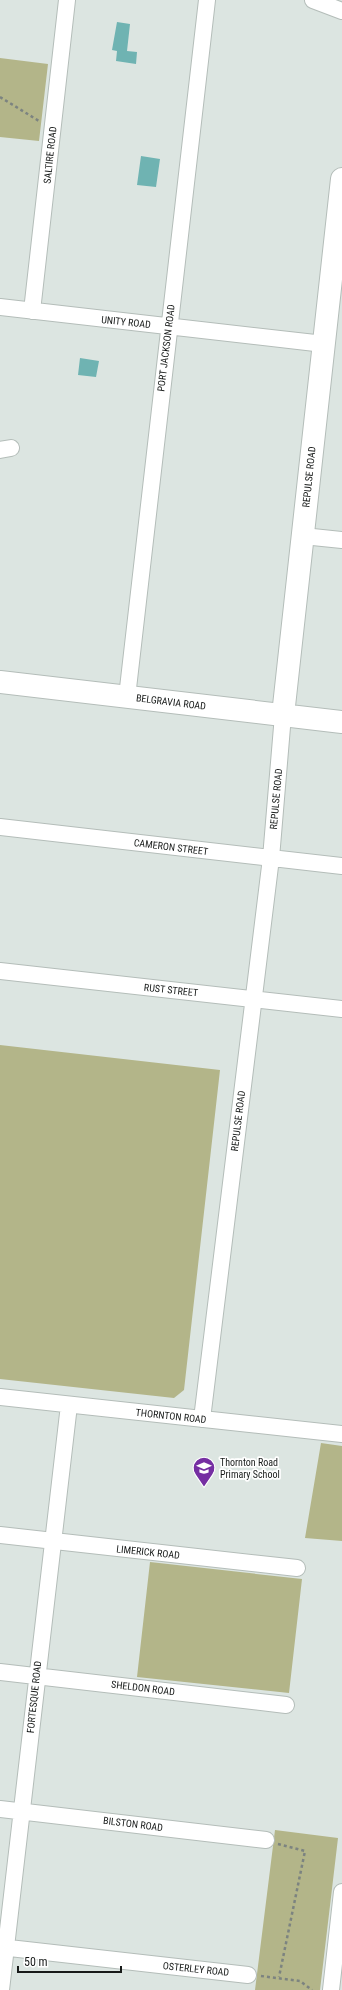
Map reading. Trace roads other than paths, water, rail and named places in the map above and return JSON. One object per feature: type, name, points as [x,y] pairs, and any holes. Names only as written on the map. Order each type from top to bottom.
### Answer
[{"type":"street","name":"SALTIRE ROAD","points":[[32,311],[67,0]]},
{"type":"street","name":"PORT JACKSON ROAD","points":[[127,697],[207,0]]},
{"type":"street","points":[[313,0],[342,11]]},
{"type":"street","name":"REPULSE ROAD","points":[[202,1419],[270,858],[302,536],[342,179]]},
{"type":"street","name":"UNITY ROAD","points":[[0,307],[324,344]]},
{"type":"street","points":[[302,536],[342,540]]},
{"type":"street","name":"BELGRAVIA ROAD","points":[[0,682],[342,722]]},
{"type":"street","name":"CAMERON STREET","points":[[0,827],[342,866]]},
{"type":"street","name":"RUST STREET","points":[[0,971],[342,1009]]},
{"type":"street","name":"THORNTON ROAD","points":[[0,1397],[342,1434]]},
{"type":"street","name":"FORTESQUE ROAD","points":[[1,1990],[3,1948],[22,1811],[36,1676],[69,1405]]},
{"type":"street","name":"LIMERICK ROAD","points":[[0,1535],[297,1568]]},
{"type":"street","name":"SHELDON ROAD","points":[[0,1672],[286,1704]]},
{"type":"street","name":"BILSTON ROAD","points":[[0,1808],[266,1840]]},
{"type":"street","points":[[331,1990],[342,1892]]},
{"type":"street","name":"OSTERLEY ROAD","points":[[3,1948],[248,1974]]},
{"type":"place","name":"Thornton Road Primary School","points":[[204,1488]]}]
